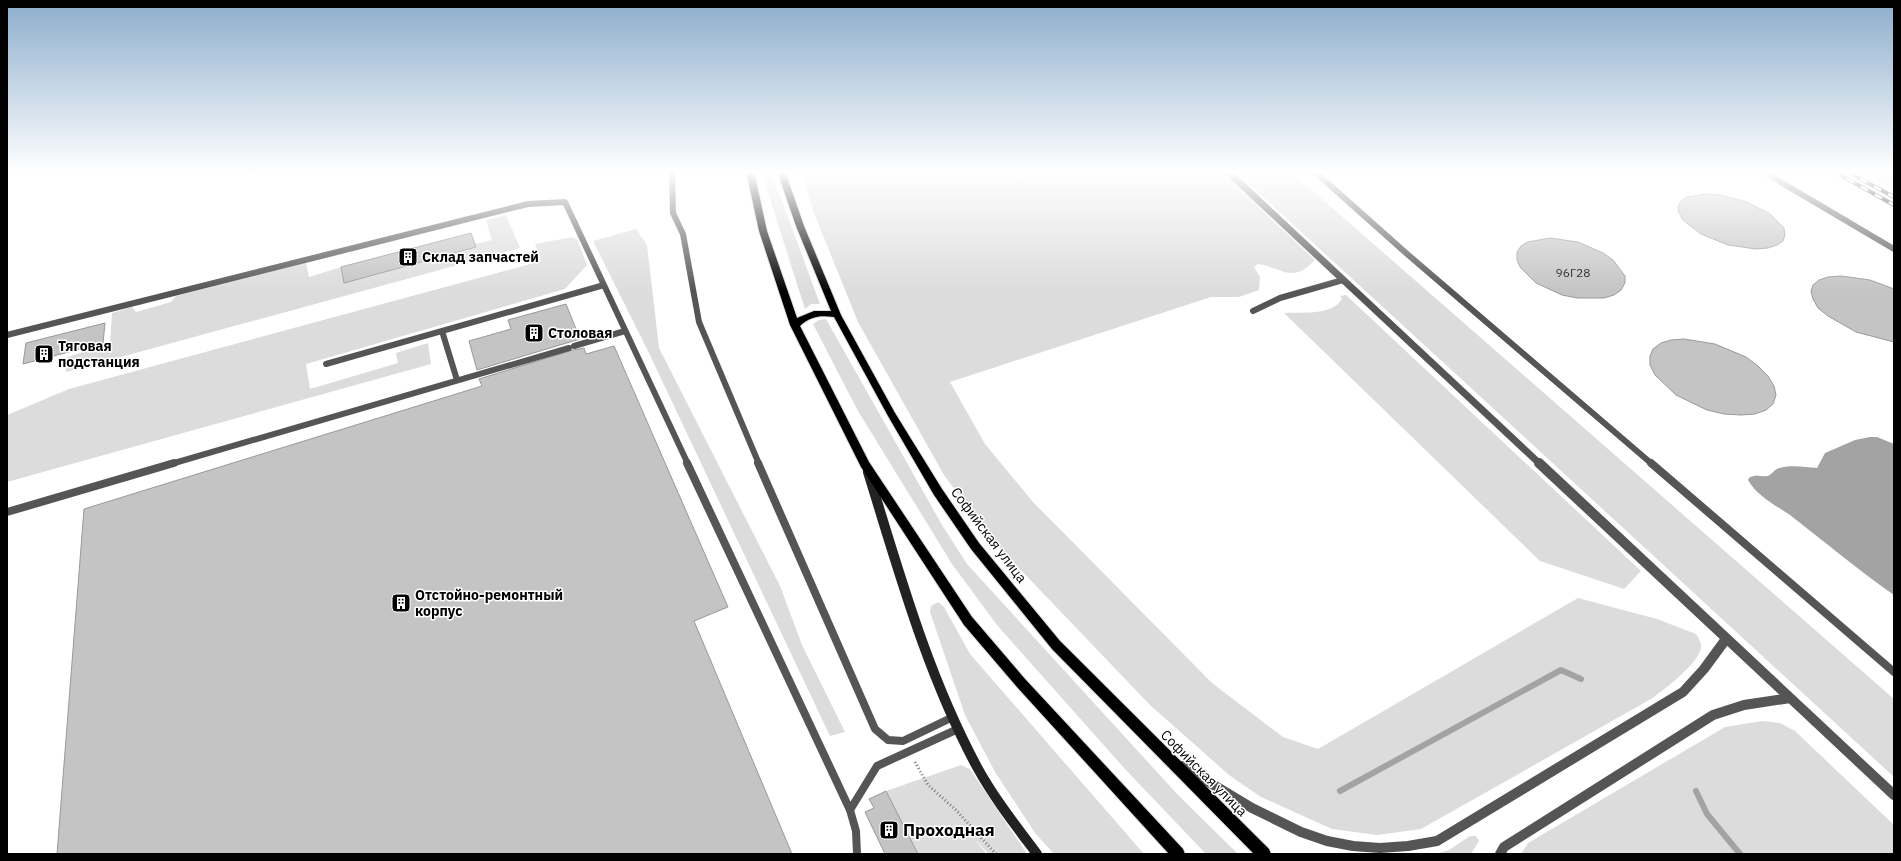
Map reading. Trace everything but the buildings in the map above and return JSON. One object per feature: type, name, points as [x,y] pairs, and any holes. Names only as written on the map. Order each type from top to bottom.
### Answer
[{"type":"main road","points":[[759,211],[763,231],[795,324],[865,464],[924,556],[968,621],[1021,683],[1178,854]]},
{"type":"main road","name":"Софийская улица","points":[[795,211],[837,315],[891,414],[938,492],[975,546],[1056,645],[1264,854]]},
{"type":"main road","points":[[795,324],[809,315],[818,312],[837,315]]},
{"type":"street","points":[[1270,211],[1894,795]]},
{"type":"street","points":[[865,464],[925,650],[953,718],[988,787],[1037,854]]},
{"type":"street","points":[[1167,757],[1253,808],[1294,829],[1321,839],[1354,846],[1379,848],[1408,846],[1438,841],[1683,692],[1704,669],[1726,639]]},
{"type":"street","points":[[1500,854],[1504,847],[1713,716],[1744,705],[1790,698]]},
{"type":"lane","points":[[7,335],[499,211]]},
{"type":"lane","points":[[569,211],[850,810],[856,831],[857,854]]},
{"type":"lane","points":[[672,211],[683,234],[699,322],[874,729],[888,740],[903,741],[953,718]]},
{"type":"lane","points":[[1359,211],[1894,672]]},
{"type":"lane","points":[[1830,211],[1894,249]]},
{"type":"lane","points":[[1253,311],[1280,298],[1343,280]]},
{"type":"lane","points":[[326,364],[604,285]]},
{"type":"lane","points":[[442,331],[457,380]]},
{"type":"lane","points":[[7,512],[626,331]]},
{"type":"lane","points":[[850,810],[878,766],[958,729]]},
{"type":"path","points":[[909,751],[928,785],[956,810],[996,854]]},
{"type":"shaded area","points":[[774,211],[786,211],[820,304],[811,304],[805,309]]},
{"type":"shaded area","points":[[813,211],[1263,211],[1315,260],[1307,267],[1293,273],[1258,264],[1254,267],[1260,277],[1259,290],[1239,297],[1211,297],[950,382],[985,444],[1033,502],[1212,683],[1283,737],[1318,749],[1578,598],[1657,619],[1696,634],[1701,644],[1700,652],[1696,659],[1681,675],[1651,699],[1421,829],[1377,835],[1332,829],[1261,797],[1229,775],[1150,705],[992,540],[944,475],[858,322]]},
{"type":"shaded area","points":[[1279,211],[1336,211],[1894,699],[1894,777]]},
{"type":"shaded area","points":[[506,215],[520,248],[66,372],[67,357],[110,344],[112,313],[132,307],[136,312],[171,302],[176,296],[306,263],[309,277],[341,267],[344,283],[475,247],[475,244],[492,240],[486,220]]},
{"type":"shaded area","points":[[636,229],[647,245],[659,348],[780,586],[802,645],[845,732],[830,736],[648,351],[593,241]]},
{"type":"shaded area","points":[[573,237],[578,241],[587,265],[565,289],[306,364],[310,389],[398,363],[396,353],[428,343],[431,364],[7,482],[7,415],[69,389],[541,261],[535,244]]},
{"type":"shaded area","points":[[1346,295],[1641,571],[1624,589],[1540,561],[1284,313],[1324,311],[1337,304],[1342,299],[1340,296]]},
{"type":"shaded area","points":[[826,319],[942,525],[967,564],[1178,795],[1238,854],[1206,854],[1125,769],[997,625],[952,564],[858,411],[813,324],[819,320]]},
{"type":"shaded area","points":[[1877,437],[1894,444],[1894,595],[1790,515],[1772,504],[1756,491],[1748,480],[1754,476],[1769,475],[1781,467],[1797,466],[1817,468],[1825,453],[1855,440]]},
{"type":"shaded area","points":[[938,602],[944,607],[970,654],[1144,854],[1054,854],[1035,833],[995,772],[965,715],[930,612],[931,606]]},
{"type":"shaded area","points":[[1762,721],[1780,723],[1795,731],[1894,825],[1894,854],[1521,854],[1528,843],[1725,727]]},
{"type":"shaded area","points":[[961,765],[970,769],[1027,854],[989,854],[973,838],[987,854],[918,854],[886,791]]},
{"type":"shaded area","points":[[1470,836],[1476,836],[1479,841],[1471,854],[1435,854],[1449,850]]},
{"type":"waterway","points":[[1340,791],[1561,670],[1581,679]]},
{"type":"waterway","points":[[1696,791],[1707,814],[1740,854]]},
{"type":"place","name":"Склад запчастей","points":[[408,257]]},
{"type":"place","name":"Столовая","points":[[534,333]]},
{"type":"place","name":"Тяговая подстанция","points":[[44,354]]},
{"type":"place","name":"Отстойно-ремонтный корпус","points":[[401,603]]},
{"type":"place","name":"Проходная","points":[[889,830]]}]
